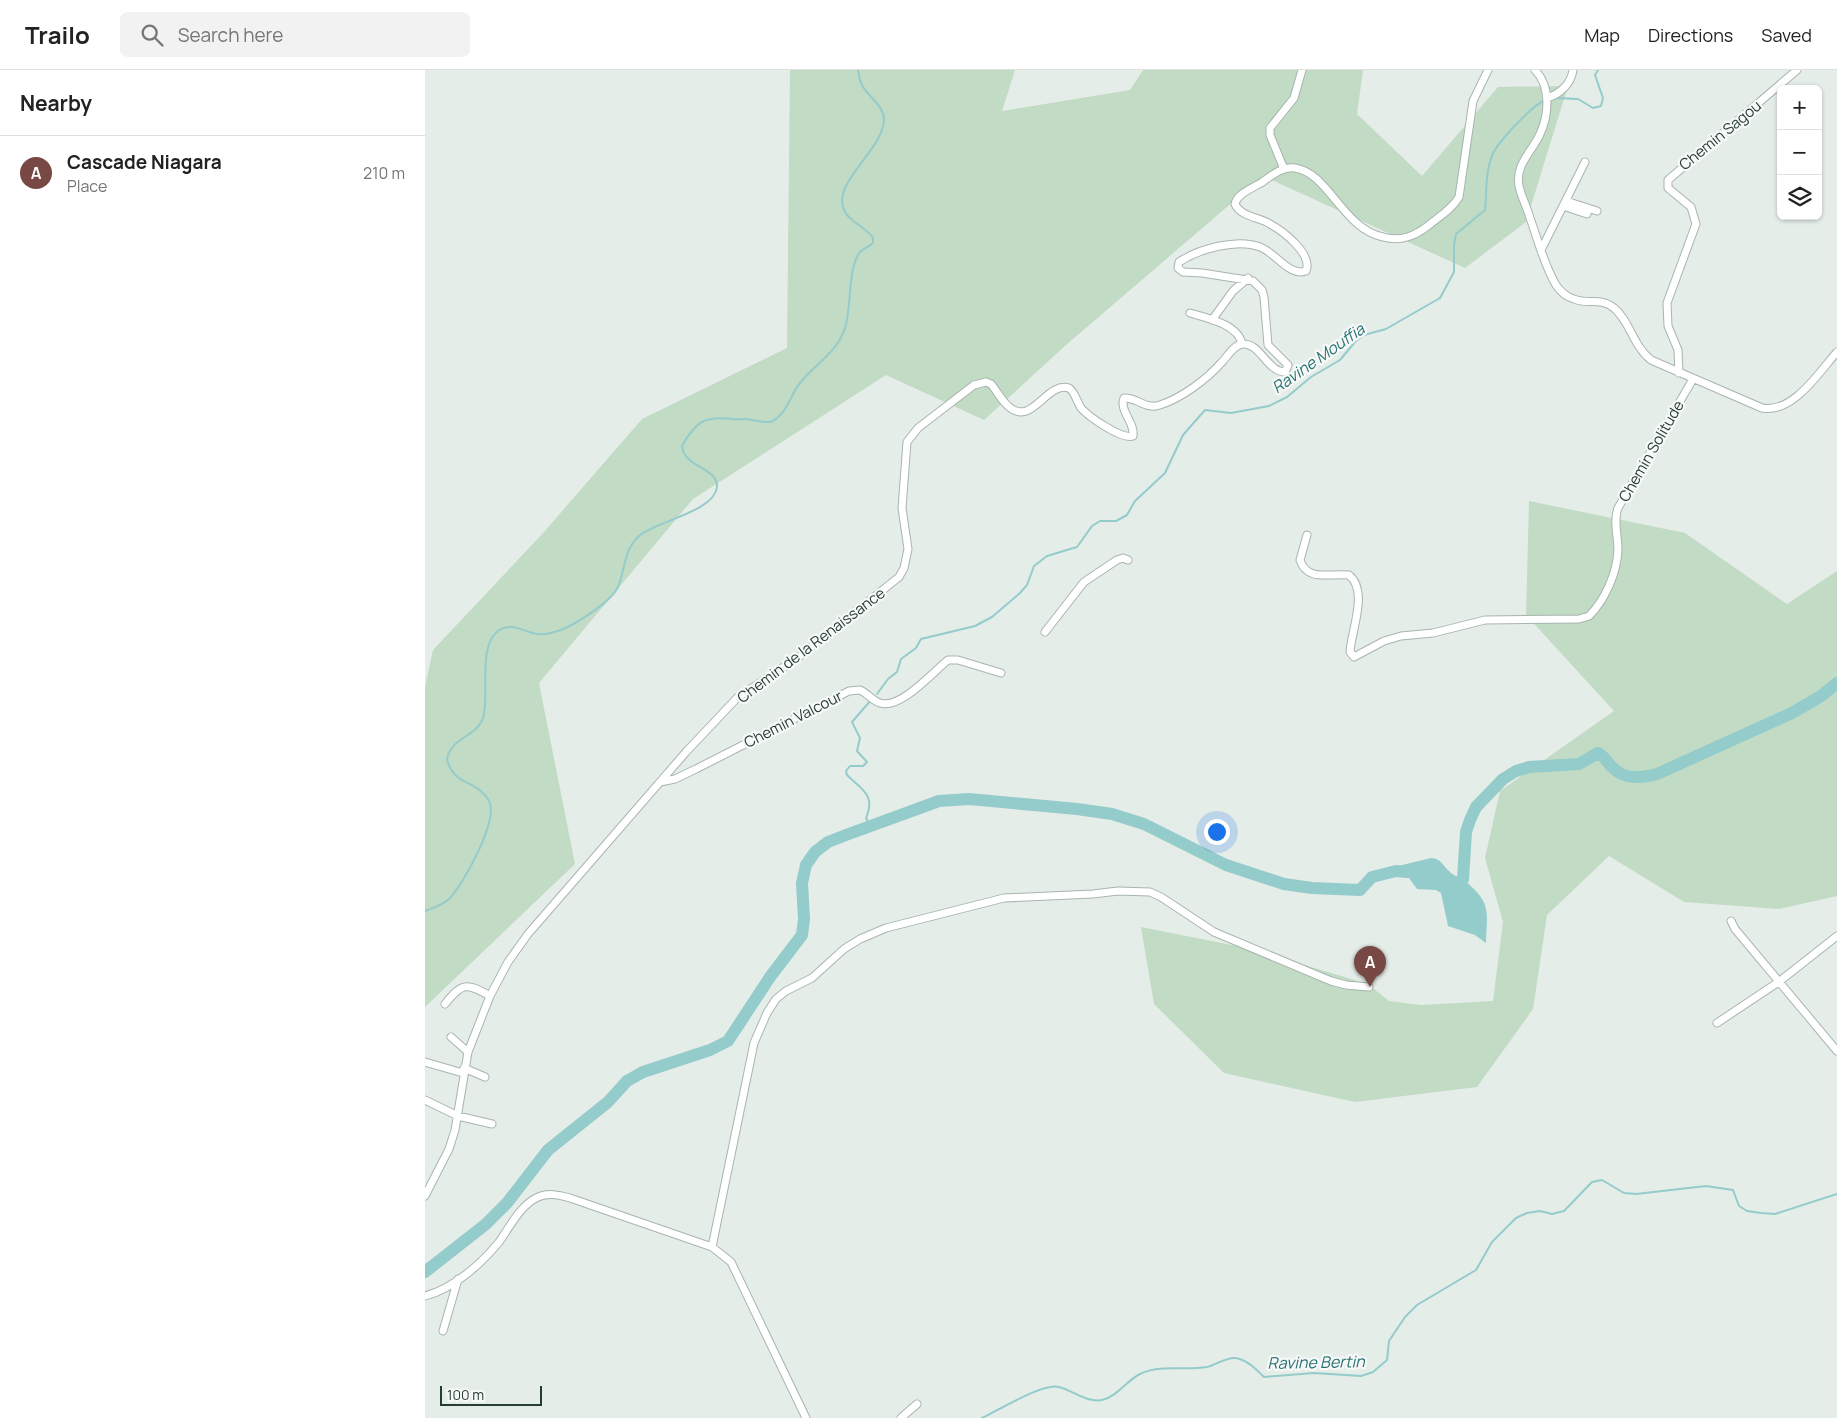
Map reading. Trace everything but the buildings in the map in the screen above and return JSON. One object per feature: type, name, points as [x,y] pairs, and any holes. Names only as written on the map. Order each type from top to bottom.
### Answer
[{"type":"street","points":[[1284,169],[1270,134],[1270,128],[1294,98],[1301,70]]},
{"type":"street","points":[[1190,313],[1213,320],[1236,332],[1240,336],[1242,344],[1252,347],[1275,370],[1283,372],[1287,370],[1287,365],[1268,345],[1262,290],[1253,280],[1183,272],[1179,271],[1178,265],[1182,260],[1224,245],[1241,244],[1267,250],[1295,272],[1306,271],[1308,263],[1305,256],[1282,232],[1243,213],[1235,204],[1237,198],[1284,169],[1293,168],[1309,174],[1362,229],[1376,236],[1399,239],[1417,234],[1451,207],[1459,196],[1473,101],[1488,70]]},
{"type":"street","points":[[1535,70],[1542,79],[1547,98],[1540,134],[1523,162],[1519,176],[1520,190],[1541,250],[1554,280],[1563,292],[1578,301],[1602,302],[1613,307],[1647,356],[1754,406],[1773,410],[1780,407],[1799,394],[1837,352]]},
{"type":"street","points":[[1547,98],[1562,90],[1571,77],[1573,70]]},
{"type":"street","name":"Chemin Sagou","points":[[1679,372],[1678,350],[1667,320],[1667,303],[1696,224],[1691,207],[1668,188],[1668,180],[1797,70]]},
{"type":"street","points":[[1541,250],[1585,162]]},
{"type":"street","points":[[1565,203],[1597,212]]},
{"type":"street","points":[[1565,203],[1587,214]]},
{"type":"street","points":[[1213,320],[1229,296],[1248,278]]},
{"type":"street","name":"Chemin de la Renaissance","points":[[425,1196],[449,1149],[458,1116],[463,1071],[468,1052],[490,996],[502,971],[528,934],[703,732],[737,698],[800,656],[899,577],[904,568],[908,549],[903,508],[907,442],[918,428],[974,385],[986,382],[991,384],[1008,407],[1022,411],[1032,409],[1058,388],[1069,388],[1087,414],[1116,433],[1131,437],[1133,427],[1123,407],[1123,398],[1134,399],[1151,407],[1169,402],[1211,374],[1238,345],[1242,344]]},
{"type":"street","name":"Chemin Solitude","points":[[1307,535],[1300,560],[1306,571],[1314,575],[1349,575],[1354,580],[1359,608],[1350,645],[1350,652],[1354,657],[1384,641],[1401,636],[1433,633],[1485,620],[1579,619],[1589,616],[1608,586],[1616,569],[1618,550],[1615,518],[1618,508],[1693,379]]},
{"type":"street","points":[[1045,632],[1084,582],[1117,560],[1123,558],[1128,560]]},
{"type":"street","name":"Chemin Valcour","points":[[660,782],[675,779],[696,769],[849,691],[860,690],[878,702],[890,704],[912,691],[948,660],[958,660],[1001,673]]},
{"type":"street","points":[[712,1247],[754,1043],[767,1013],[776,999],[786,991],[812,978],[844,949],[886,928],[1004,898],[1118,891],[1150,892],[1161,897],[1214,932],[1345,986],[1369,987]]},
{"type":"street","points":[[1731,921],[1735,930],[1780,981],[1837,1051]]},
{"type":"street","points":[[1717,1023],[1780,981],[1837,936]]},
{"type":"street","points":[[445,1004],[463,986],[473,986],[490,996]]},
{"type":"street","points":[[451,1036],[468,1052]]},
{"type":"street","points":[[425,1062],[485,1077]]},
{"type":"street","points":[[425,1100],[458,1116],[492,1124]]},
{"type":"street","points":[[426,1296],[458,1279],[484,1258],[527,1204],[536,1197],[545,1194],[570,1198],[712,1247],[731,1262],[737,1270],[806,1418]]},
{"type":"street","points":[[443,1331],[458,1279]]},
{"type":"street","points":[[901,1418],[917,1404]]},
{"type":"green space","points":[[790,70],[1015,70],[1002,111],[1130,90],[1143,70],[1363,70],[1357,114],[1422,176],[1498,87],[1568,86],[1526,222],[1465,268],[1263,176],[1066,345],[984,420],[886,375],[693,499],[539,683],[575,864],[425,1007],[425,687],[433,650],[544,532],[642,419],[787,348]]},
{"type":"green space","points":[[1529,501],[1685,533],[1787,604],[1837,571],[1837,896],[1779,909],[1684,902],[1609,856],[1547,915],[1533,1009],[1477,1087],[1355,1102],[1224,1073],[1154,1004],[1141,927],[1247,948],[1368,984],[1389,1001],[1421,1005],[1493,1001],[1503,922],[1485,858],[1500,791],[1614,711],[1526,615]]},
{"type":"water","points":[[1431,858],[1440,861],[1451,873],[1465,881],[1484,902],[1487,916],[1486,943],[1475,935],[1448,926],[1441,893],[1436,890],[1417,889],[1409,878],[1391,874],[1390,868]]},
{"type":"waterway","points":[[425,911],[444,903],[455,892],[478,852],[489,822],[491,810],[489,801],[479,789],[460,779],[450,768],[447,759],[454,746],[475,730],[483,718],[486,659],[492,638],[498,631],[508,627],[538,634],[556,632],[575,623],[601,606],[618,587],[630,547],[639,536],[695,510],[713,496],[717,487],[716,480],[707,471],[688,459],[684,453],[682,446],[692,431],[702,422],[715,418],[747,419],[765,422],[774,420],[784,411],[800,383],[831,351],[841,337],[847,319],[854,266],[861,251],[873,243],[873,238],[870,234],[845,212],[842,201],[844,190],[875,144],[884,120],[879,105],[861,83],[858,70]]},
{"type":"waterway","name":"Ravine Mouffia","points":[[1555,98],[1578,99],[1593,108],[1601,106],[1603,98],[1595,75],[1598,70]]},
{"type":"waterway","name":"Ravine Mouffia","points":[[877,694],[888,679],[897,672],[901,659],[916,648],[921,639],[975,626],[992,617],[1020,593],[1027,585],[1034,566],[1047,556],[1077,547],[1092,526],[1100,521],[1116,521],[1127,515],[1135,501],[1165,473],[1183,435],[1205,410],[1231,413],[1269,406],[1287,397],[1311,377],[1340,360],[1355,342],[1364,335],[1386,329],[1440,298],[1454,272],[1456,234],[1485,210],[1488,169],[1495,150],[1524,117],[1545,100]]},
{"type":"waterway","points":[[1451,888],[1455,887],[1463,879],[1466,832],[1476,807],[1503,779],[1516,771],[1529,767],[1579,764],[1598,753],[1617,771],[1627,776],[1639,777],[1657,774],[1792,713],[1821,696],[1837,683]]},
{"type":"waterway","name":"Ravine Mouffia","points":[[870,825],[866,818],[869,810],[868,798],[862,789],[847,775],[846,771],[850,766],[863,766],[867,762],[857,751],[860,738],[852,722],[871,700]]},
{"type":"waterway","points":[[425,1272],[486,1224],[507,1203],[548,1150],[608,1102],[627,1081],[643,1072],[710,1050],[728,1041],[770,977],[802,935],[804,919],[802,883],[806,865],[815,852],[828,842],[939,801],[969,799],[1112,814],[1144,824],[1226,865],[1284,884],[1312,888],[1360,890],[1372,877],[1396,871],[1407,872]]},
{"type":"waterway","name":"Ravine Bertin","points":[[982,1418],[1042,1389],[1059,1387],[1091,1400],[1102,1400],[1112,1396],[1135,1377],[1148,1371],[1164,1368],[1207,1367],[1232,1358],[1248,1363],[1264,1377],[1314,1373],[1361,1376],[1373,1372],[1387,1360],[1389,1341],[1405,1317],[1417,1305],[1476,1270],[1492,1242],[1516,1218],[1527,1213],[1540,1211],[1552,1214],[1564,1211],[1592,1182],[1602,1180],[1624,1193],[1636,1194],[1706,1186],[1733,1190],[1739,1206],[1747,1211],[1775,1214],[1837,1194]]},
{"type":"place","name":"Cascade Niagara","points":[[1370,987]]}]
